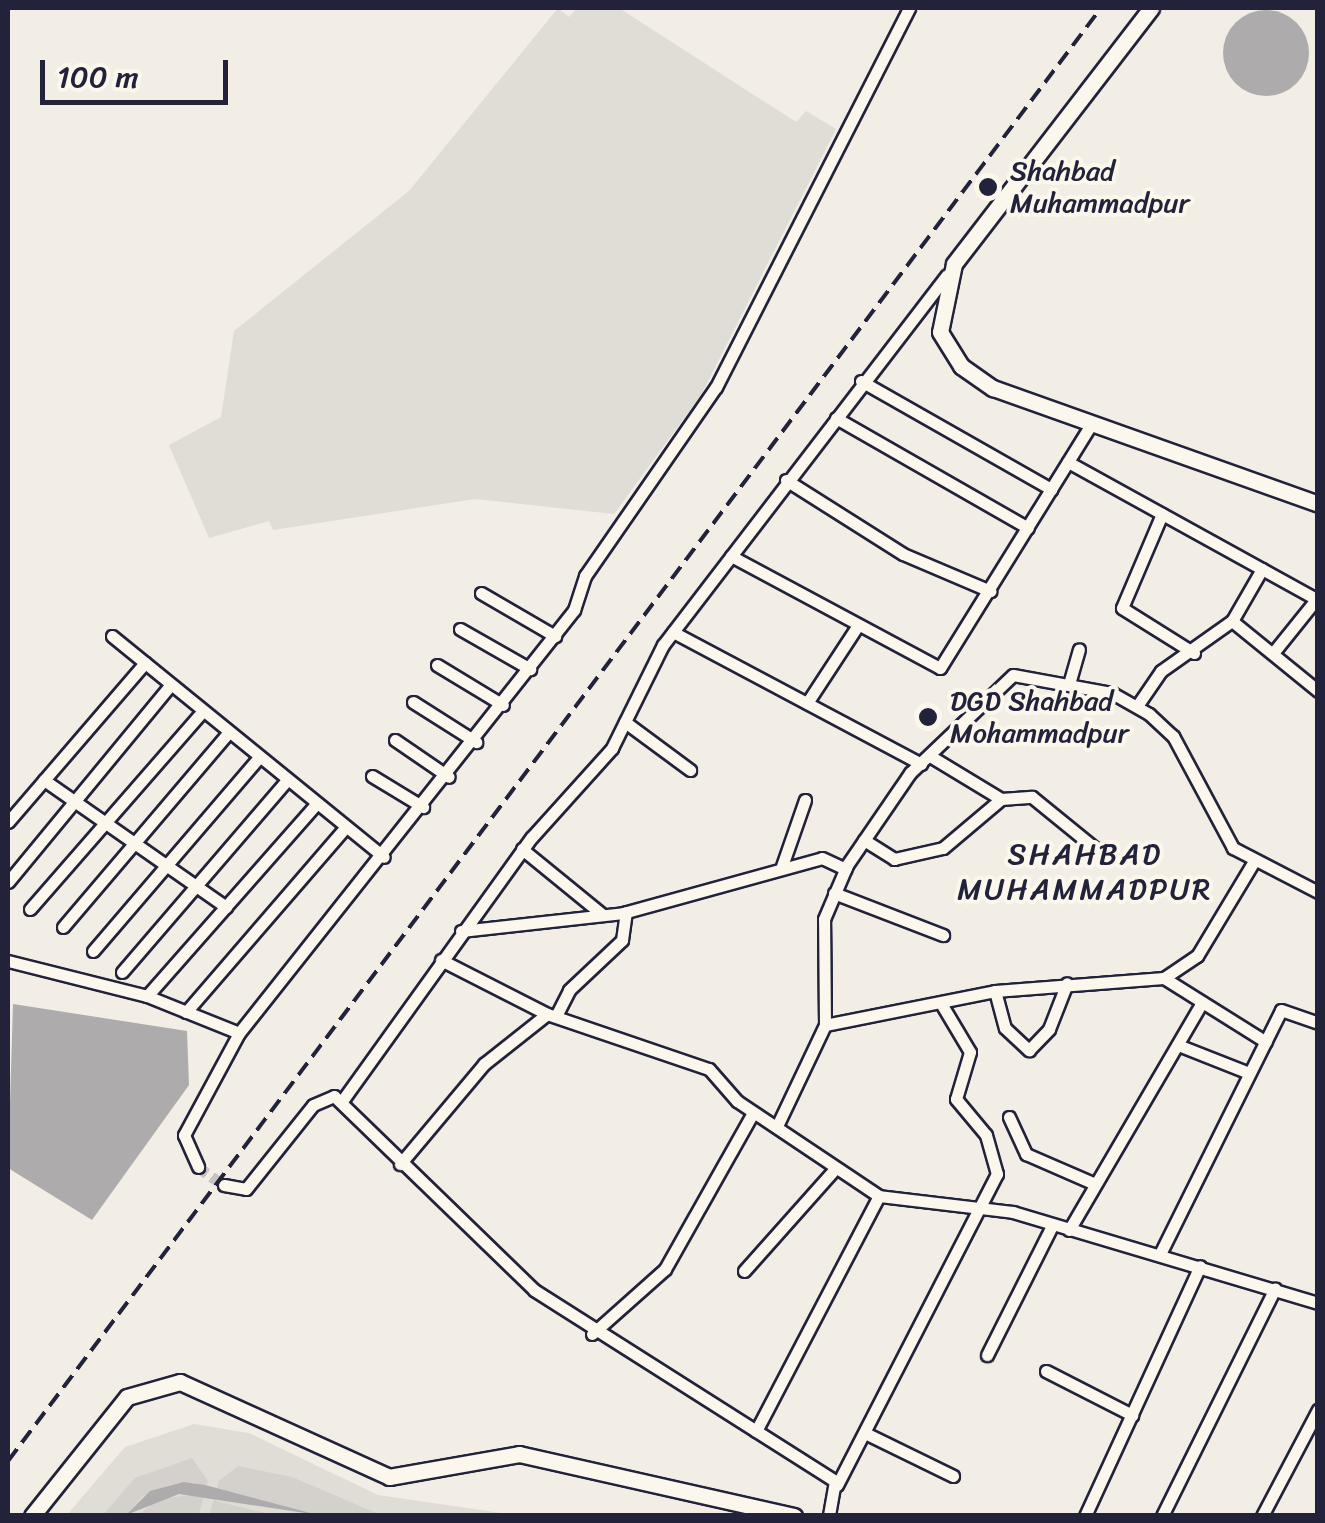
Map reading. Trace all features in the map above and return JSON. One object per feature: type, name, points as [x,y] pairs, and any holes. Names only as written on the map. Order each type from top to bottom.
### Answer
[{"type":"street","points":[[198,1167],[184,1135],[239,1033],[450,776],[556,636],[585,576],[710,396],[908,8]]},
{"type":"street","points":[[342,1101],[522,850],[625,722],[673,632],[861,381],[1151,8]]},
{"type":"street","points":[[947,275],[940,332],[960,366],[1091,424],[1318,504]]},
{"type":"street","points":[[861,381],[1052,489]]},
{"type":"street","points":[[836,418],[1028,528]]},
{"type":"street","points":[[731,556],[938,669],[1091,424]]},
{"type":"street","points":[[1068,462],[1317,598],[1274,654]]},
{"type":"street","points":[[786,480],[907,556],[990,591]]},
{"type":"street","points":[[1162,514],[1122,608],[1194,653]]},
{"type":"street","points":[[1137,706],[1161,671],[1194,653],[1232,621],[1262,569]]},
{"type":"street","points":[[481,593],[556,636]]},
{"type":"street","points":[[1232,621],[1318,690]]},
{"type":"street","points":[[807,703],[858,624]]},
{"type":"street","points":[[460,629],[530,669]]},
{"type":"street","points":[[673,632],[1001,799],[1032,797],[1096,849]]},
{"type":"street","points":[[112,636],[345,828],[390,850]]},
{"type":"street","points":[[1069,684],[1078,649]]},
{"type":"street","points":[[8,822],[145,663]]},
{"type":"street","points":[[437,664],[503,705]]},
{"type":"street","points":[[778,1124],[825,1024],[823,934],[834,893],[846,869],[925,760],[1014,675],[1069,684],[1137,706],[1167,728],[1211,821],[1254,861],[1318,892]]},
{"type":"street","points":[[8,882],[171,684]]},
{"type":"street","points":[[413,702],[476,742]]},
{"type":"street","points":[[30,909],[204,711]]},
{"type":"street","points":[[625,722],[690,770]]},
{"type":"street","points":[[62,927],[229,732]]},
{"type":"street","points":[[395,740],[450,776]]},
{"type":"street","points":[[93,951],[259,757]]},
{"type":"street","points":[[372,776],[422,807]]},
{"type":"street","points":[[44,780],[226,907]]},
{"type":"street","points":[[122,972],[287,780]]},
{"type":"street","points":[[864,840],[894,859],[944,848],[1001,799]]},
{"type":"street","points":[[782,866],[805,800]]},
{"type":"street","points":[[147,996],[316,804]]},
{"type":"street","points":[[186,1012],[345,828]]},
{"type":"street","points":[[522,850],[603,916]]},
{"type":"street","points":[[461,932],[626,912],[782,866],[826,858],[846,869]]},
{"type":"street","points":[[825,1024],[942,1005],[995,991],[1067,982],[1164,978],[1197,956],[1254,861]]},
{"type":"street","points":[[834,893],[944,935]]},
{"type":"street","points":[[400,1164],[484,1064],[552,1015],[569,990],[622,940],[626,912]]},
{"type":"street","points":[[441,960],[552,1015],[709,1069],[753,1112],[778,1124],[833,1171],[879,1196],[980,1204],[1318,1303]]},
{"type":"street","points":[[8,961],[147,996],[239,1033]]},
{"type":"street","points":[[1164,978],[1266,1042]]},
{"type":"street","points":[[995,991],[1005,1028],[1029,1050],[1049,1029],[1067,982]]},
{"type":"street","points":[[1069,1230],[1202,1004]]},
{"type":"street","points":[[829,1516],[837,1484],[998,1167],[956,1098],[970,1052],[942,1005]]},
{"type":"street","points":[[1160,1254],[1286,1006],[1318,1023]]},
{"type":"street","points":[[1178,1045],[1249,1073]]},
{"type":"street","points":[[224,1185],[246,1188],[323,1096],[342,1101],[400,1164],[592,1334],[837,1484]]},
{"type":"street","points":[[592,1334],[665,1269],[753,1112]]},
{"type":"street","points":[[1008,1116],[1026,1154],[1095,1184]]},
{"type":"street","points":[[744,1270],[833,1171]]},
{"type":"street","points":[[756,1431],[879,1196]]},
{"type":"street","points":[[987,1355],[1052,1226]]},
{"type":"street","points":[[1085,1516],[1200,1266]]},
{"type":"street","points":[[1162,1516],[1274,1288]]},
{"type":"street","points":[[1046,1370],[1132,1415]]},
{"type":"street","points":[[32,1516],[127,1397],[180,1382],[389,1477],[520,1454],[794,1516]]},
{"type":"street","points":[[1262,1516],[1318,1410]]},
{"type":"street","points":[[865,1433],[952,1476]]},
{"type":"shaded area","points":[[558,8],[569,17],[577,8],[619,8],[796,122],[806,111],[836,129],[701,395],[614,514],[475,499],[273,530],[269,521],[209,538],[169,445],[221,417],[234,331],[409,191]]},
{"type":"shaded area","points":[[1266,10],[1290,17],[1302,29],[1309,53],[1302,77],[1290,89],[1266,96],[1242,89],[1230,77],[1223,53],[1230,29],[1242,17]]},
{"type":"shaded area","points":[[13,1004],[187,1031],[189,1085],[92,1220],[8,1168]]},
{"type":"shaded area","points":[[194,1424],[249,1433],[378,1495],[516,1515],[66,1516],[125,1447]]},
{"type":"shaded area","points":[[192,1458],[208,1481],[199,1515],[138,1515],[159,1499],[190,1495],[196,1483],[184,1482],[143,1496],[126,1515],[102,1516],[135,1478]]},
{"type":"shaded area","points":[[238,1466],[292,1477],[381,1515],[318,1515],[219,1489],[216,1501],[273,1515],[209,1516],[219,1481]]},
{"type":"shaded area","points":[[184,1482],[318,1515],[179,1494],[126,1515],[150,1491]]},
{"type":"tunnel","points":[[198,1167],[224,1185]]},
{"type":"railway","points":[[8,1461],[1101,8]]},
{"type":"place","name":"Shahbad Muhammadpur","points":[[988,187]]},
{"type":"place","name":"DGD Shahbad Mohammadpur","points":[[928,717]]},
{"type":"district","name":"SHAHBAD MUHAMMADPUR","points":[[1085,871]]}]
